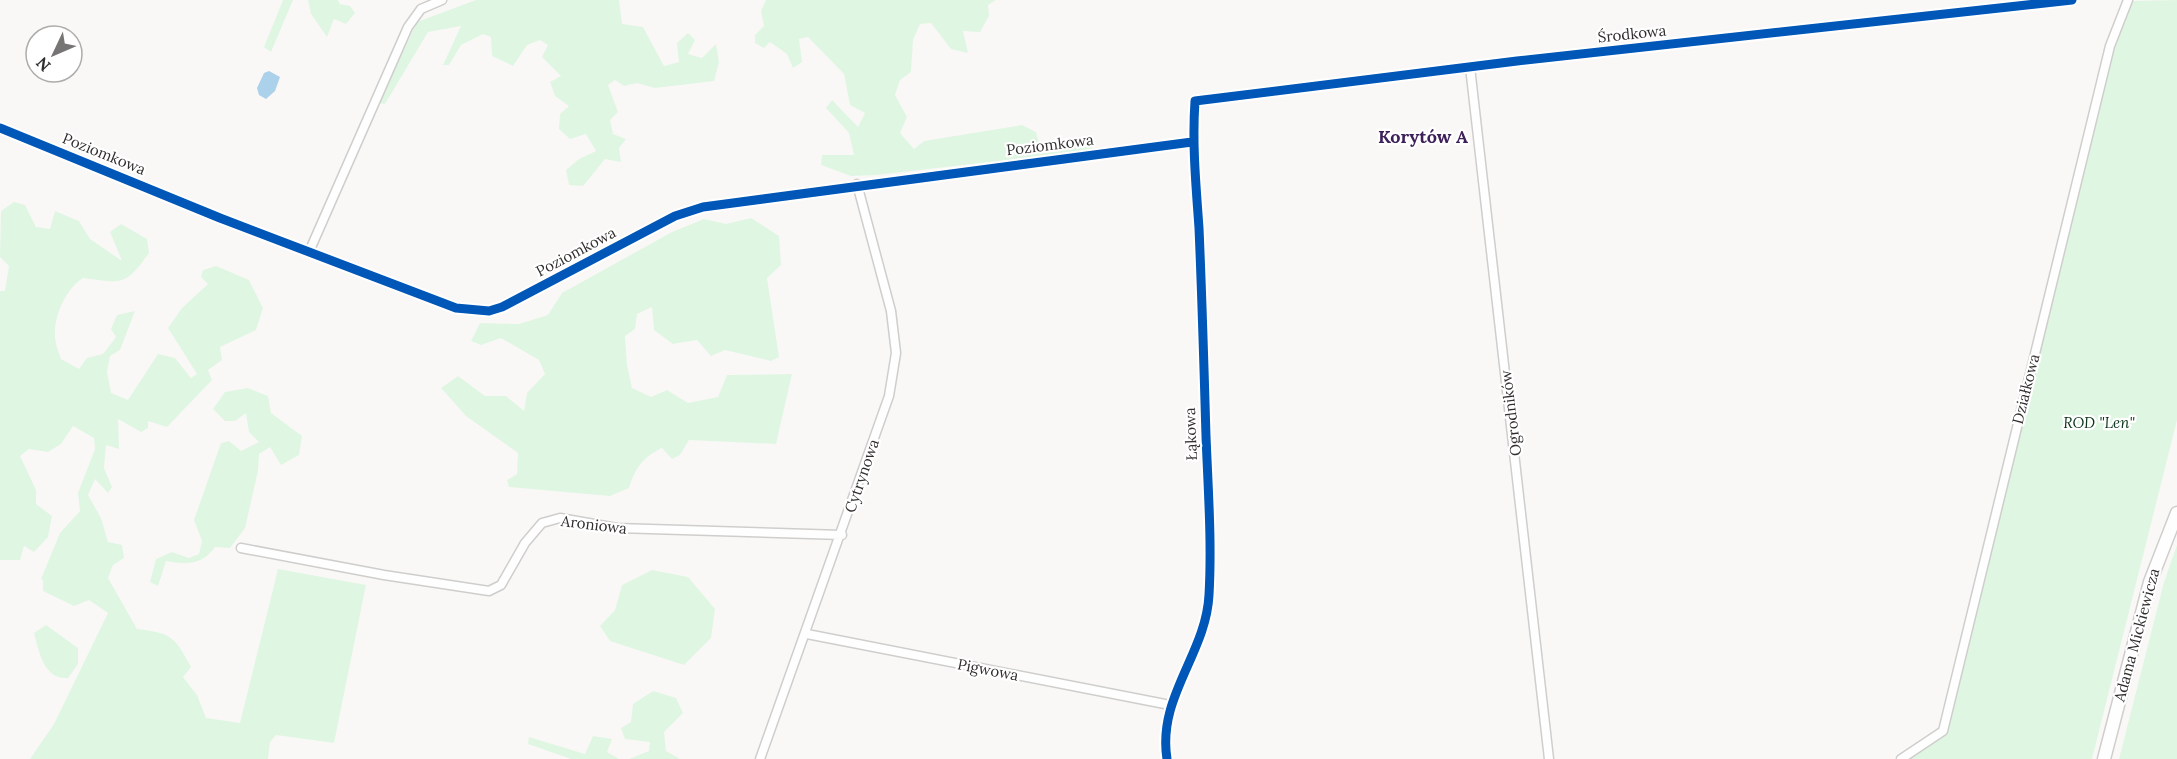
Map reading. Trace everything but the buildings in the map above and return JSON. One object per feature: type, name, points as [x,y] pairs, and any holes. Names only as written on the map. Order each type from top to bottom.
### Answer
[{"type":"street","points":[[309,252],[408,27],[421,9],[442,0]]},
{"type":"street","name":"Środkowa","points":[[1195,101],[1470,67],[2072,0]]},
{"type":"street","name":"Działkowa","points":[[1901,759],[1943,731],[2110,46],[2128,0]]},
{"type":"street","name":"Ogrodników","points":[[1470,67],[1549,759]]},
{"type":"street","name":"Łąkowa","points":[[1167,759],[1164,740],[1170,705],[1206,618],[1209,596],[1202,310],[1192,142],[1195,101]]},
{"type":"street","name":"Poziomkowa","points":[[0,128],[309,252],[456,308],[489,311],[502,307],[675,216],[703,207],[857,184],[1192,142]]},
{"type":"street","name":"Cytrynowa","points":[[760,759],[807,634],[890,396],[896,353],[891,311],[857,184]]},
{"type":"street","name":"Adama Mickiewicza","points":[[2104,759],[2144,601],[2177,513]]},
{"type":"street","name":"Aroniowa","points":[[241,548],[384,575],[489,591],[501,585],[525,543],[542,523],[560,518],[629,529],[842,535]]},
{"type":"street","name":"Pigwowa","points":[[807,634],[1170,705]]},
{"type":"green space","points":[[283,0],[293,0],[271,52],[264,47]]},
{"type":"green space","points":[[308,0],[338,0],[340,4],[350,6],[355,13],[346,24],[334,19],[327,37],[311,14]]},
{"type":"green space","points":[[476,0],[619,0],[622,24],[643,27],[664,66],[679,62],[677,43],[688,33],[695,40],[688,54],[702,58],[716,44],[719,62],[714,81],[655,88],[637,83],[624,86],[615,80],[608,85],[618,112],[610,120],[613,134],[626,139],[619,148],[621,162],[605,159],[583,186],[569,185],[566,170],[579,159],[596,151],[586,134],[570,139],[559,129],[560,114],[569,106],[555,96],[550,82],[561,76],[542,57],[548,45],[540,40],[527,45],[513,66],[492,56],[491,37],[483,34],[461,45],[449,65],[443,65],[461,26],[428,32],[385,104],[379,103],[417,22]]},
{"type":"green space","points":[[766,0],[996,0],[988,5],[989,16],[980,32],[963,31],[968,53],[951,49],[931,23],[920,24],[913,40],[911,72],[900,80],[895,95],[907,117],[900,133],[914,149],[924,141],[1022,125],[1036,132],[1040,147],[1068,145],[1086,139],[1093,150],[876,175],[851,176],[821,165],[822,155],[854,155],[849,133],[826,108],[832,100],[858,127],[865,113],[850,105],[844,74],[808,37],[799,39],[802,62],[793,68],[787,54],[770,42],[764,48],[755,43],[755,35],[764,26],[761,11]]},
{"type":"green space","name":"ROD \"Len\"","points":[[2177,0],[2177,420],[2092,759],[1907,759],[1944,735],[2116,37],[2133,1]]},
{"type":"green space","points":[[14,202],[25,205],[36,227],[50,229],[55,211],[79,221],[90,239],[122,261],[110,232],[121,224],[147,239],[149,253],[128,277],[115,281],[83,278],[77,283],[62,303],[55,328],[61,359],[79,369],[87,358],[103,354],[116,337],[111,329],[117,315],[135,311],[120,350],[110,356],[107,372],[111,393],[128,400],[158,354],[175,358],[191,378],[197,374],[168,328],[182,308],[208,284],[201,277],[203,270],[216,266],[249,280],[263,308],[256,330],[220,347],[222,360],[208,370],[212,380],[167,427],[148,421],[148,428],[141,432],[118,419],[119,449],[106,445],[104,468],[112,487],[108,493],[95,479],[88,495],[101,518],[108,542],[122,545],[124,558],[113,565],[108,578],[137,629],[165,635],[181,649],[191,667],[183,677],[197,695],[206,718],[240,723],[278,569],[366,585],[334,743],[276,735],[270,742],[268,759],[30,759],[54,724],[108,613],[89,600],[74,606],[43,591],[43,580],[41,579],[60,533],[80,511],[78,493],[95,449],[94,438],[73,426],[61,444],[48,452],[29,449],[20,456],[36,490],[36,504],[52,516],[48,537],[34,552],[24,546],[20,560],[0,560],[0,291],[5,291],[9,266],[0,257],[1,211]]},
{"type":"green space","points":[[751,218],[779,236],[781,265],[767,278],[779,357],[771,361],[725,350],[711,356],[697,340],[673,344],[654,330],[652,307],[637,314],[635,329],[625,336],[627,365],[632,388],[651,397],[667,390],[688,403],[718,397],[727,375],[792,374],[776,444],[689,440],[680,455],[672,459],[662,448],[641,464],[629,488],[610,496],[509,487],[507,480],[517,474],[518,453],[466,416],[441,388],[458,376],[485,396],[506,396],[524,411],[527,393],[545,374],[539,360],[501,338],[481,345],[471,341],[480,323],[519,324],[548,315],[562,293],[672,232],[704,219],[726,224]]},
{"type":"green space","points":[[248,388],[268,396],[271,413],[302,436],[299,455],[281,465],[270,447],[259,454],[258,471],[245,528],[230,548],[215,547],[205,557],[194,562],[166,561],[158,586],[150,582],[156,559],[172,552],[189,558],[199,554],[202,541],[194,520],[221,443],[229,441],[241,451],[259,442],[249,432],[246,413],[235,421],[225,421],[213,409],[225,392]]},
{"type":"green space","points":[[2177,545],[2177,759],[2119,759],[2164,582]]},
{"type":"green space","points":[[652,570],[688,577],[715,609],[711,638],[684,665],[610,641],[600,626],[615,610],[622,585]]},
{"type":"green space","points":[[46,625],[78,648],[78,664],[68,678],[60,677],[48,670],[41,656],[34,633]]},
{"type":"green space","points":[[653,691],[676,698],[683,713],[664,732],[666,751],[680,759],[629,759],[649,751],[650,742],[625,739],[621,728],[631,722],[633,704]]},
{"type":"green space","points":[[593,736],[612,739],[607,752],[619,759],[571,759],[528,744],[529,737],[585,754]]},
{"type":"water","points":[[269,71],[280,77],[275,91],[266,99],[259,95],[257,88],[264,73]]},
{"type":"cycle path","points":[[1167,759],[1166,737],[1169,716],[1175,695],[1200,637],[1209,595],[1209,515],[1194,149],[1195,101],[1517,61],[2072,0]]},
{"type":"cycle path","points":[[0,128],[220,218],[456,308],[489,311],[502,307],[675,216],[703,207],[1192,142]]},
{"type":"district","name":"Korytów A","points":[[1423,137]]}]
